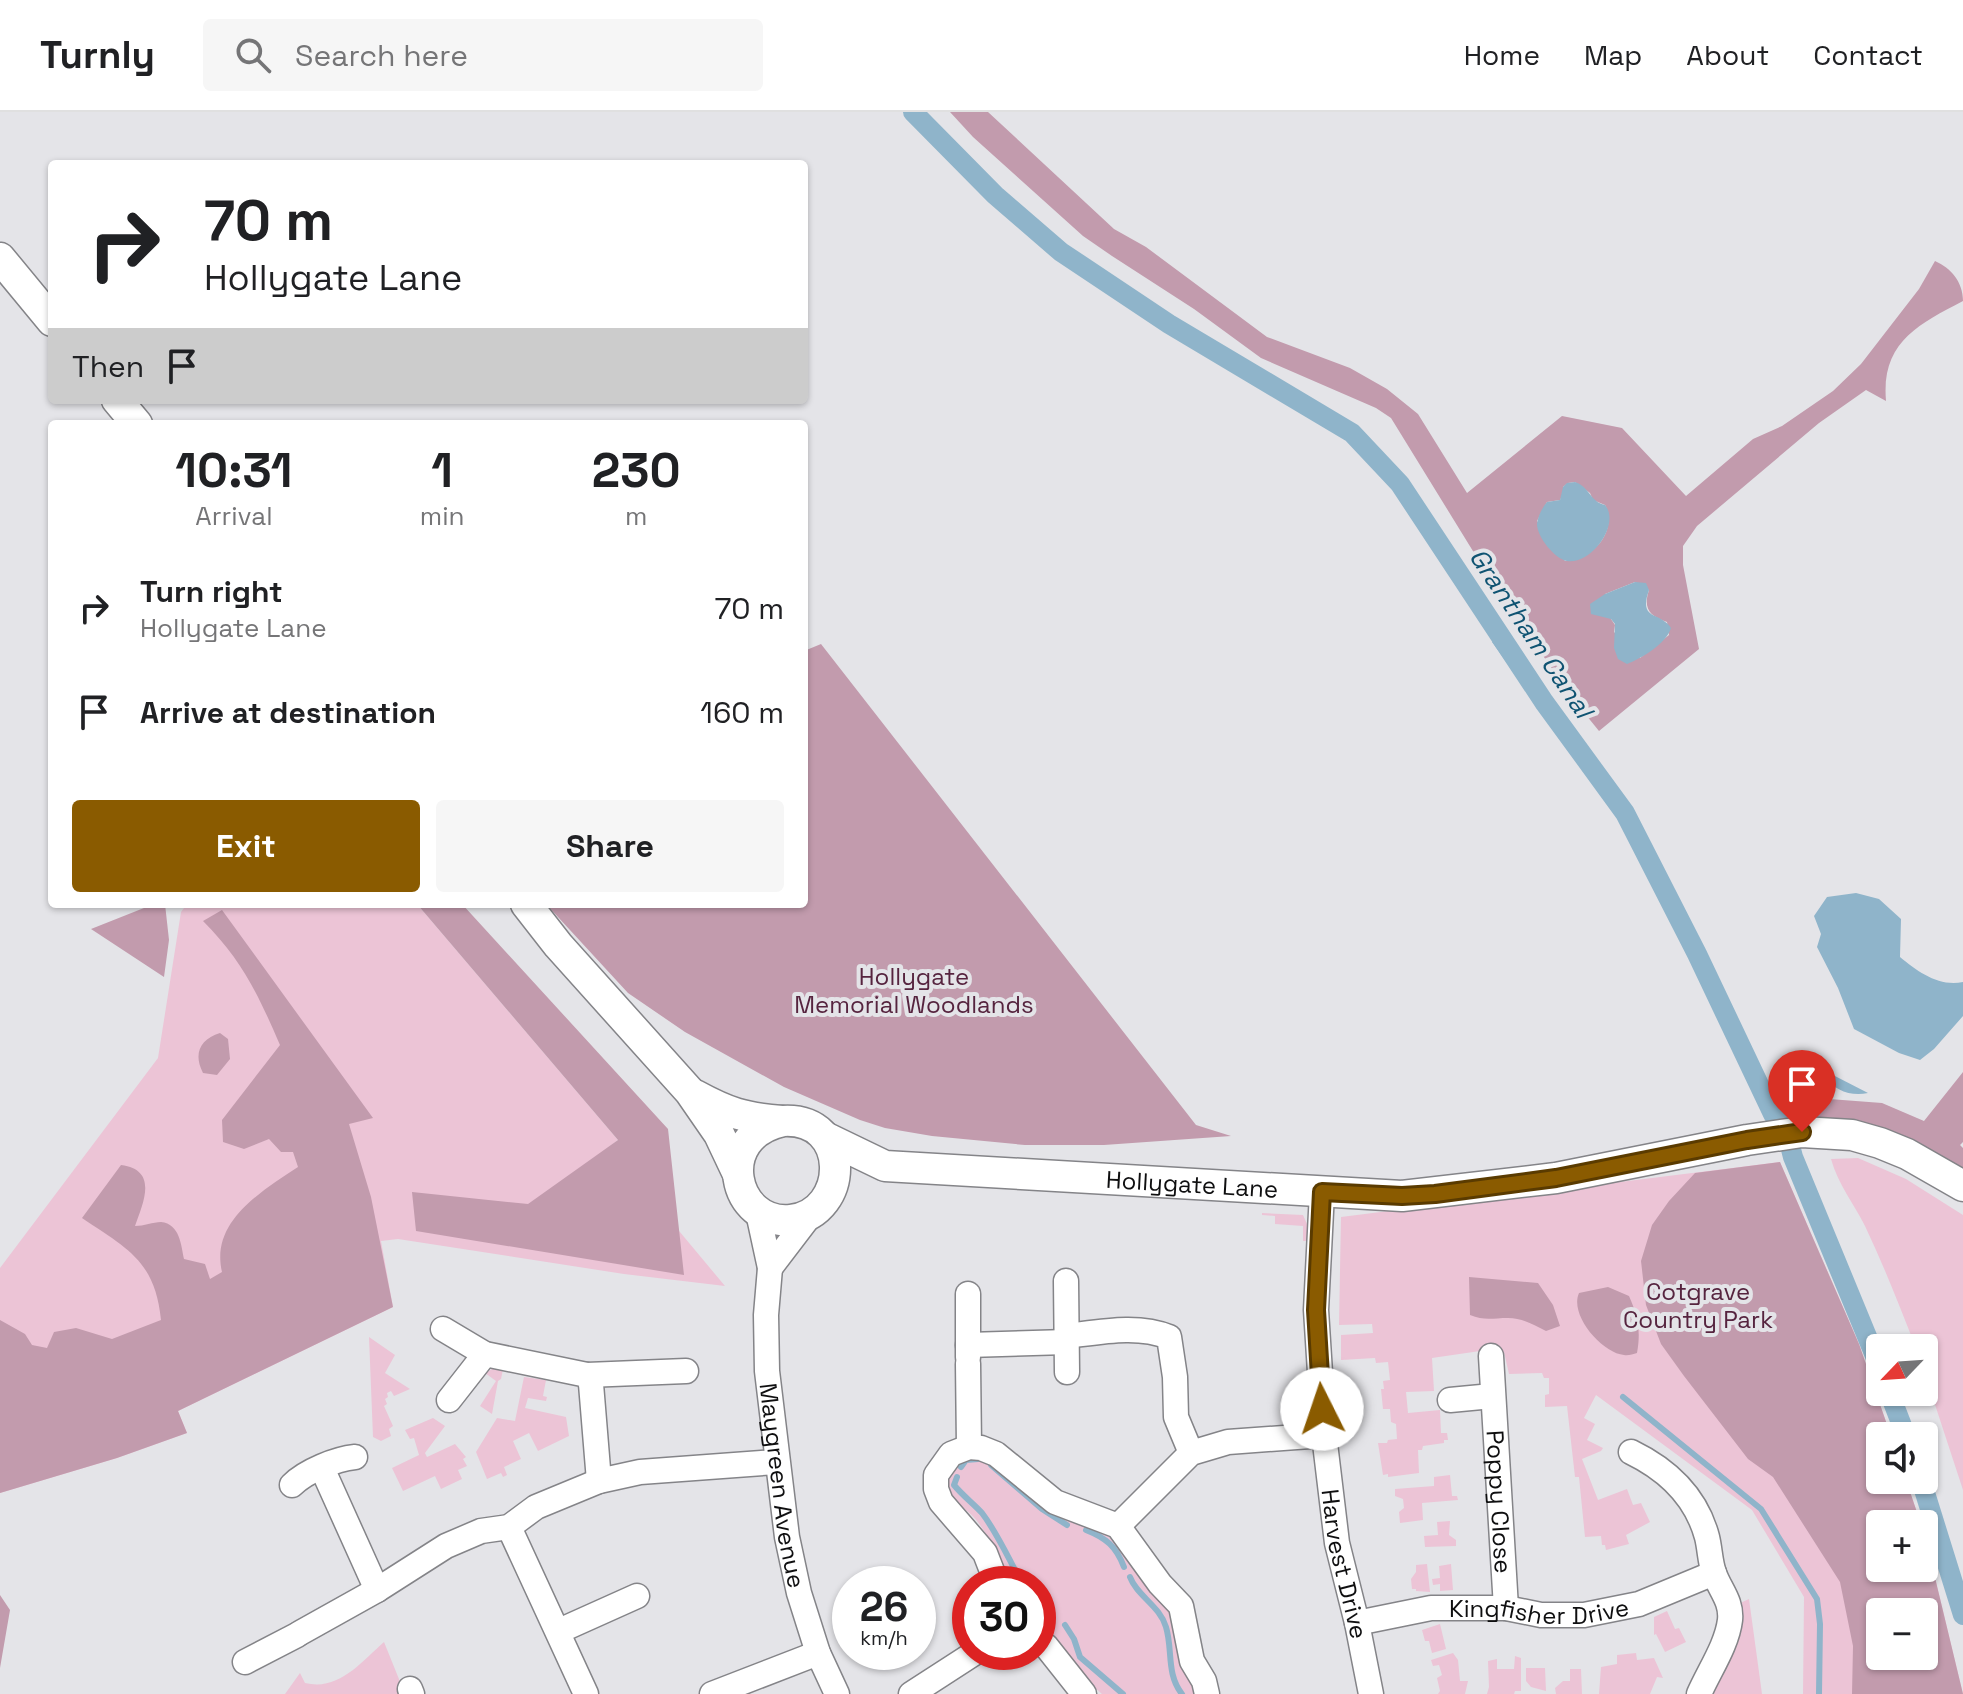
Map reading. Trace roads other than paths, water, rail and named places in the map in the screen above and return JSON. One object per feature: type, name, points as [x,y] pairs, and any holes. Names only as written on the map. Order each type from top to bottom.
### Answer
[{"type":"street","points":[[0,258],[48,316]]},
{"type":"street","points":[[120,404],[134,420]]},
{"type":"street","points":[[529,908],[558,945],[690,1092],[719,1134],[744,1193],[757,1208],[770,1217],[787,1220],[804,1216],[821,1203]]},
{"type":"street","points":[[690,1092],[722,1110],[745,1118],[809,1124],[827,1138],[836,1166],[833,1185],[770,1268]]},
{"type":"street","points":[[737,1172],[743,1148],[753,1135],[772,1123],[783,1121]]},
{"type":"street","name":"Hollygate Lane","points":[[827,1138],[885,1166],[1402,1196],[1556,1178],[1787,1134],[1852,1135],[1907,1154],[1963,1186]]},
{"type":"street","name":"Hollygate Lane","points":[[821,1203],[865,1174],[885,1166]]},
{"type":"street","name":"Harvest Drive","points":[[1322,1192],[1316,1310],[1324,1435],[1337,1543],[1371,1694]]},
{"type":"street","name":"Maygreen Avenue","points":[[757,1208],[770,1268],[766,1315],[767,1371],[775,1426],[776,1462],[790,1551],[818,1653],[837,1694]]},
{"type":"street","points":[[1066,1281],[1067,1372]]},
{"type":"street","points":[[968,1294],[969,1447]]},
{"type":"street","points":[[443,1329],[485,1354],[587,1375],[686,1371]]},
{"type":"street","points":[[968,1355],[1119,1330],[1157,1332],[1169,1337],[1175,1377],[1176,1417],[1191,1453]]},
{"type":"street","points":[[449,1400],[485,1354]]},
{"type":"street","name":"Poppy Close","points":[[1491,1356],[1506,1608]]},
{"type":"street","points":[[587,1375],[591,1384],[599,1481]]},
{"type":"street","name":"Poppy Close","points":[[1450,1400],[1492,1396]]},
{"type":"street","points":[[1118,1526],[1191,1453],[1228,1442],[1324,1435]]},
{"type":"street","points":[[990,1566],[985,1553],[941,1502],[936,1489],[936,1475],[951,1454],[969,1447],[996,1454],[1055,1502],[1118,1526],[1160,1584],[1181,1606],[1192,1661],[1204,1681],[1207,1694]]},
{"type":"street","points":[[1631,1452],[1653,1462],[1693,1499],[1707,1536],[1714,1573],[1729,1602],[1729,1625],[1699,1694]]},
{"type":"street","points":[[292,1485],[322,1468],[355,1457]]},
{"type":"street","points":[[245,1662],[377,1590],[446,1546],[481,1531],[509,1527],[536,1507],[599,1481],[640,1472],[776,1462]]},
{"type":"street","points":[[322,1468],[377,1590]]},
{"type":"street","points":[[509,1527],[586,1694]]},
{"type":"street","name":"Kingfisher Drive","points":[[1357,1623],[1431,1608],[1506,1608],[1541,1615],[1584,1615],[1639,1604],[1714,1573]]},
{"type":"street","points":[[559,1631],[637,1596]]},
{"type":"street","points":[[712,1694],[818,1653]]},
{"type":"street","points":[[1056,1659],[1084,1694]]},
{"type":"street","points":[[911,1694],[952,1668]]},
{"type":"water","points":[[1575,482],[1605,505],[1609,522],[1594,550],[1576,561],[1567,561],[1548,547],[1537,524],[1547,502],[1560,500],[1563,487]]},
{"type":"water","points":[[1635,582],[1646,583],[1649,590],[1646,600],[1648,611],[1671,628],[1659,645],[1627,664],[1618,659],[1614,648],[1615,624],[1611,619],[1591,614],[1590,604]]},
{"type":"water","points":[[1506,633],[1551,700],[1539,708],[1492,642]]},
{"type":"water","points":[[1856,893],[1879,899],[1901,919],[1900,957],[1937,980],[1963,982],[1963,1016],[1920,1060],[1899,1053],[1854,1029],[1817,947],[1821,934],[1814,916],[1827,897]]},
{"type":"water","points":[[1831,1074],[1868,1093],[1855,1094],[1838,1089],[1823,1076]]},
{"type":"waterway","name":"Grantham Canal","points":[[913,112],[995,195],[1061,252],[1169,324],[1352,433],[1400,484],[1544,702],[1625,813],[1773,1114],[1787,1134],[1793,1157],[1866,1334]]},
{"type":"waterway","points":[[1623,1397],[1761,1509],[1817,1599],[1820,1624],[1819,1694]]},
{"type":"waterway","name":"Grantham Canal","points":[[1894,1406],[1901,1422]]},
{"type":"waterway","points":[[961,1467],[966,1460],[978,1459]]},
{"type":"waterway","points":[[991,1465],[1042,1509],[1067,1525]]},
{"type":"waterway","points":[[957,1477],[954,1485],[987,1520],[1013,1566]]},
{"type":"waterway","name":"Grantham Canal","points":[[1925,1494],[1963,1615]]},
{"type":"waterway","points":[[1086,1530],[1110,1544],[1124,1567]]},
{"type":"waterway","points":[[1130,1577],[1163,1620],[1174,1678],[1182,1694]]},
{"type":"waterway","points":[[1065,1625],[1080,1657],[1123,1694]]},
{"type":"park label","name":"Hollygate Memorial Woodlands","points":[[914,990]]},
{"type":"park label","name":"Cotgrave Country Park","points":[[1698,1305]]}]
